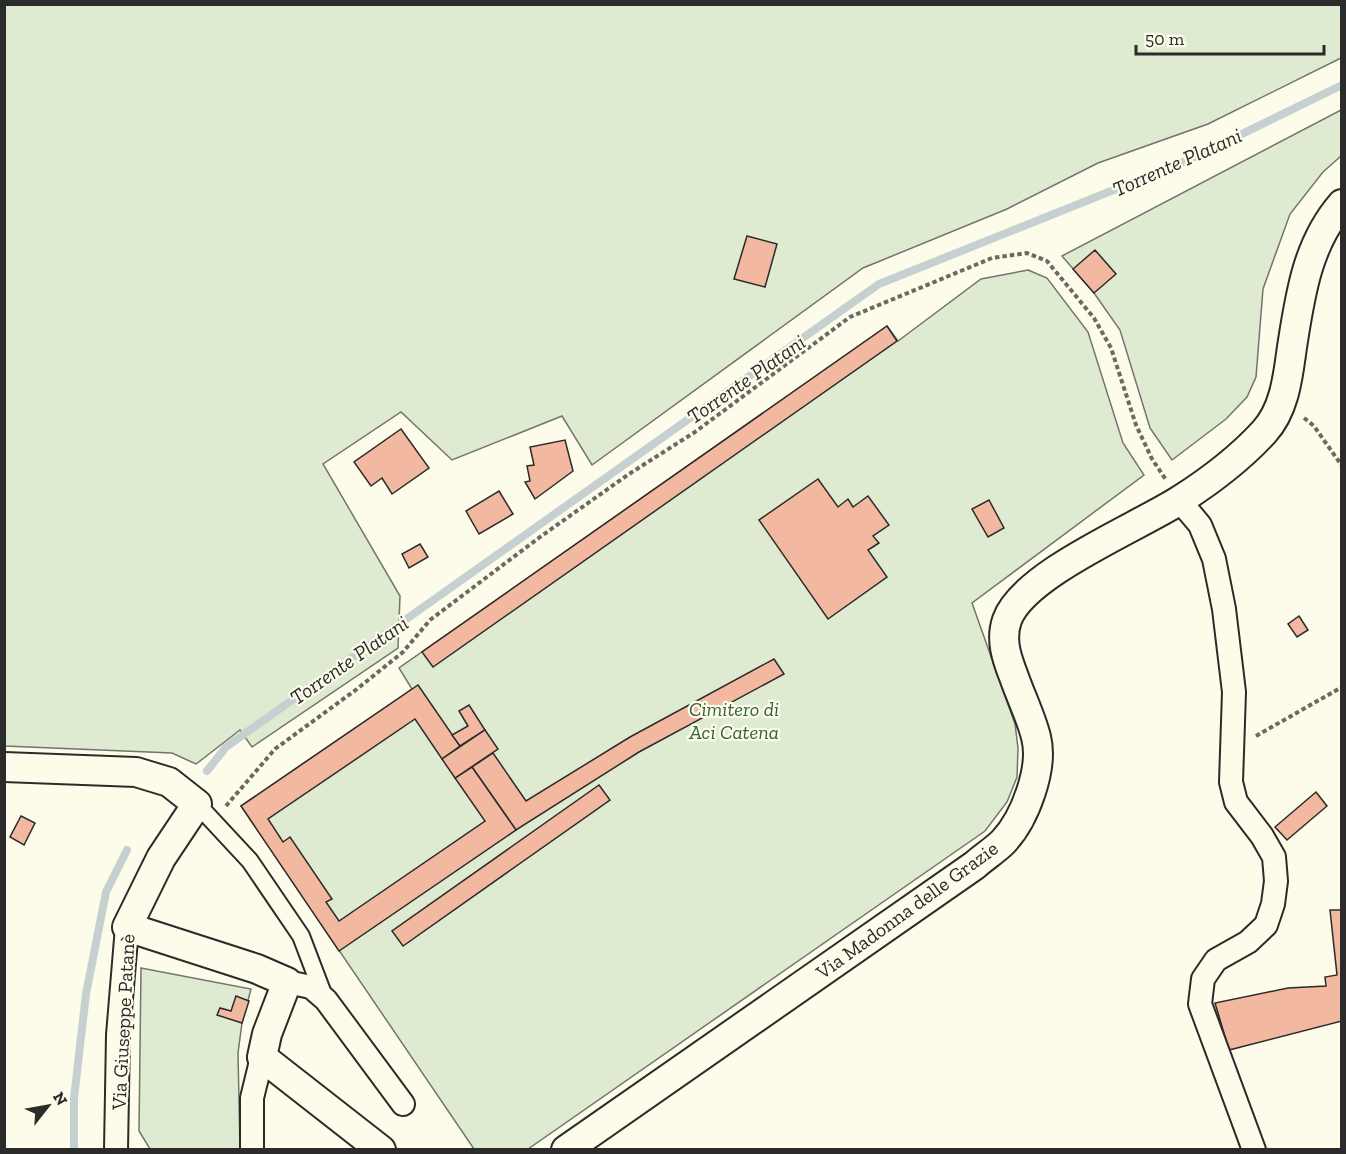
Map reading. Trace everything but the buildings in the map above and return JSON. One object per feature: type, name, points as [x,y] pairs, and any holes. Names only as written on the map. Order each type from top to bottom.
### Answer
[{"type":"street","name":"Via Madonna delle Grazie","points":[[566,1149],[975,865],[1004,841],[1024,811],[1037,768],[1037,739],[1003,642],[1007,620],[1018,603],[1038,584],[1080,555],[1179,500],[1230,464],[1265,430],[1282,401],[1306,271],[1316,244],[1341,204]]},
{"type":"street","points":[[1179,500],[1200,525],[1214,559],[1224,609],[1234,692],[1231,782],[1236,802],[1262,836],[1274,857],[1276,881],[1273,904],[1266,925],[1248,942],[1216,960],[1203,979],[1200,1004],[1254,1149]]},
{"type":"street","points":[[4,767],[136,772],[169,782],[205,813],[250,861],[302,936],[326,1000]]},
{"type":"street","name":"Via Giuseppe Patanè","points":[[116,1149],[118,1035],[127,927],[161,858],[205,813]]},
{"type":"street","points":[[127,927],[257,969],[288,982],[311,987],[326,1000],[403,1104]]},
{"type":"street","points":[[252,1149],[252,1098],[267,1034],[288,982]]},
{"type":"street","points":[[262,1057],[381,1149]]},
{"type":"path","points":[[205,813],[275,748],[357,689],[403,652],[430,620],[540,537],[628,474],[695,432],[850,317],[992,258],[1027,253],[1047,261],[1094,318],[1111,348],[1140,433],[1152,459],[1179,500]]},
{"type":"path","points":[[1282,401],[1314,426],[1341,466]]},
{"type":"path","points":[[1233,751],[1341,687]]},
{"type":"green space","points":[[5,5],[1341,5],[1341,58],[1208,124],[1098,163],[1007,209],[863,268],[592,465],[562,416],[452,460],[401,412],[323,464],[400,596],[398,648],[252,747],[240,730],[196,764],[172,753],[5,746]]},
{"type":"green space","points":[[1341,110],[1341,156],[1323,172],[1290,214],[1263,289],[1256,377],[1247,397],[1226,419],[1172,460],[1150,428],[1120,330],[1094,293],[1062,256]]},
{"type":"green space","name":"Cimitero di Aci Catena","points":[[1028,270],[1047,278],[1088,332],[1123,443],[1144,475],[972,603],[1015,724],[1018,748],[1017,777],[1007,802],[985,831],[528,1149],[474,1149],[241,806],[412,689],[399,668],[887,326],[898,341],[981,279]]},
{"type":"green space","points":[[141,968],[251,989],[242,1023],[238,1053],[240,1149],[150,1149],[139,1131]]},
{"type":"waterway","name":"Torrente Platani","points":[[207,771],[226,747],[879,284],[1191,159],[1342,85]]},
{"type":"waterway","name":"Torrente Platani","points":[[74,1150],[74,1098],[86,994],[106,892],[127,850]]}]
